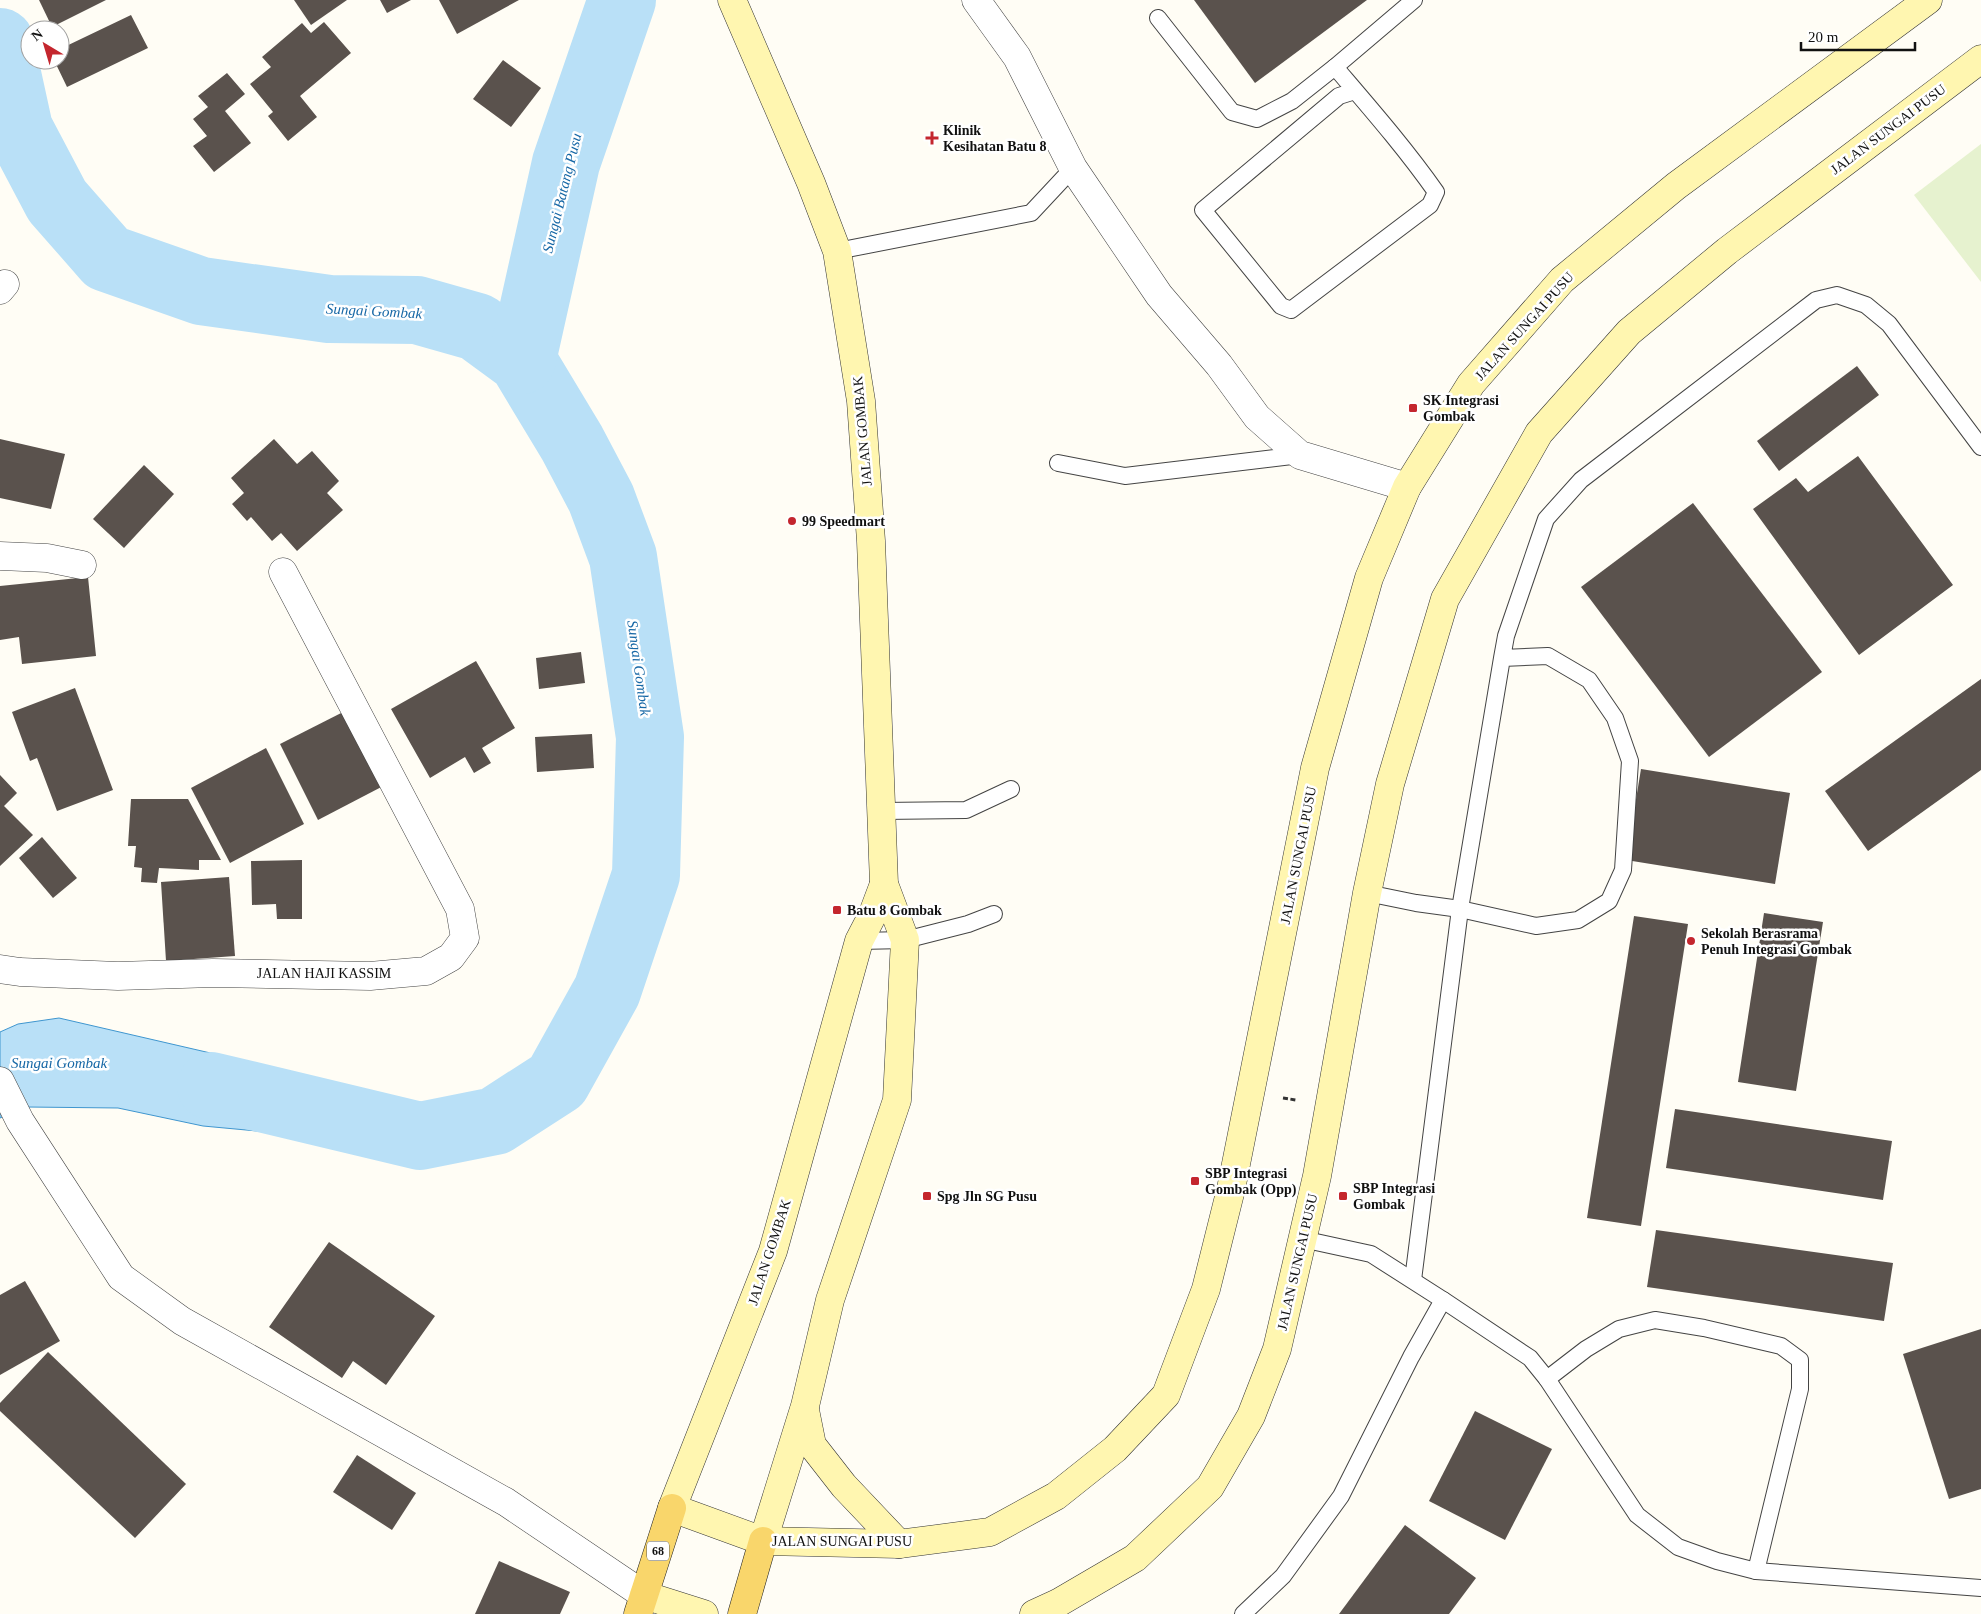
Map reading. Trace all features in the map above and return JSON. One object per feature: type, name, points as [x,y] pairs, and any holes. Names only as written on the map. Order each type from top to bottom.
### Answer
[{"type":"main road","name":"JALAN GOMBAK","points":[[732,0],[811,183],[837,250],[861,401],[871,541],[884,884],[905,940],[897,1100],[830,1300],[805,1406],[742,1614]]},
{"type":"main road","name":"JALAN SUNGAI PUSU","points":[[672,1508],[763,1542],[899,1544],[990,1532],[1056,1496],[1115,1449],[1166,1395],[1206,1289],[1232,1189],[1315,768],[1369,578],[1407,487],[1470,384],[1562,280],[1676,186],[1928,0]]},
{"type":"main road","name":"JALAN SUNGAI PUSU","points":[[1034,1614],[1058,1603],[1135,1558],[1210,1487],[1251,1416],[1277,1350],[1317,1176],[1367,893],[1390,784],[1445,599],[1539,433],[1629,332],[1727,251],[1981,59]]},
{"type":"main road","name":"JALAN GOMBAK","points":[[641,1604],[672,1508],[772,1251],[859,941],[872,916],[884,884]]},
{"type":"main road","points":[[805,1406],[812,1445],[844,1486],[899,1544]]},
{"type":"main road","points":[[641,1604],[704,1614]]},
{"type":"street","points":[[976,0],[1017,57],[1073,168],[1159,295],[1219,365],[1257,417],[1300,455],[1407,487]]},
{"type":"street","points":[[0,556],[47,558],[82,565]]},
{"type":"street","name":"JALAN HAJI KASSIM","points":[[0,970],[118,976],[213,973],[370,976],[426,971],[451,957],[465,938],[460,909],[283,572]]},
{"type":"street","points":[[0,1081],[20,1121],[121,1277],[182,1320],[506,1502],[641,1604]]},
{"type":"lane","points":[[1158,18],[1232,112],[1257,119],[1292,101],[1414,0]]},
{"type":"lane","points":[[1335,67],[1410,156],[1436,192],[1430,205],[1291,310],[1281,306],[1203,210],[1339,96],[1355,91]]},
{"type":"lane","points":[[837,250],[1031,213],[1073,168]]},
{"type":"lane","points":[[1413,1280],[1460,909],[1502,658],[1506,636],[1546,519],[1581,480],[1816,300],[1837,295],[1866,305],[1889,324],[1981,447]]},
{"type":"lane","points":[[1058,463],[1125,476],[1300,455]]},
{"type":"lane","points":[[1367,893],[1416,903],[1460,909],[1536,926],[1578,920],[1609,901],[1623,870],[1630,761],[1615,718],[1588,680],[1548,656],[1502,658]]},
{"type":"lane","points":[[882,811],[966,810],[1011,789]]},
{"type":"lane","points":[[859,941],[905,940],[968,924],[994,914]]},
{"type":"lane","points":[[1302,1239],[1371,1254],[1530,1358],[1548,1379],[1637,1515],[1678,1547],[1756,1571],[1981,1588]]},
{"type":"lane","points":[[1243,1614],[1283,1576],[1340,1496],[1411,1357],[1443,1300]]},
{"type":"lane","points":[[1548,1379],[1586,1349],[1619,1329],[1656,1320],[1704,1328],[1781,1346],[1800,1360],[1800,1389],[1756,1571]]},
{"type":"path","points":[[1250,1095],[1330,1103]]},
{"type":"green space","points":[[1981,144],[1981,282],[1914,195]]},
{"type":"water","name":"Sungai Gombak","points":[[59,1018],[297,1073],[301,1107],[300,1135],[203,1126],[118,1108],[27,1107],[0,1118],[0,1032],[18,1024]]},
{"type":"building","points":[[39,0],[106,0],[66,20],[49,20]]},
{"type":"building","points":[[294,0],[347,0],[311,25]]},
{"type":"building","points":[[380,0],[411,0],[387,13]]},
{"type":"building","points":[[439,0],[519,0],[457,34]]},
{"type":"building","points":[[1194,0],[1367,0],[1255,83]]},
{"type":"building","points":[[131,15],[148,48],[67,87],[59,70],[70,70],[70,44]]},
{"type":"building","points":[[324,22],[351,53],[300,96],[317,117],[288,141],[268,116],[273,112],[250,84],[271,67],[262,57],[302,23],[311,33]]},
{"type":"building","points":[[503,60],[541,88],[511,127],[473,99]]},
{"type":"building","points":[[227,73],[245,94],[225,111],[251,143],[214,172],[193,146],[207,136],[193,119],[208,107],[198,96]]},
{"type":"building","points":[[1857,366],[1879,395],[1779,471],[1757,441]]},
{"type":"building","points":[[0,439],[65,454],[51,509],[0,498]]},
{"type":"building","points":[[274,439],[297,464],[312,451],[339,481],[327,493],[343,510],[297,551],[281,533],[272,541],[251,517],[247,521],[232,504],[244,493],[231,478]]},
{"type":"building","points":[[1858,456],[1953,585],[1859,655],[1753,509],[1796,478],[1808,492]]},
{"type":"building","points":[[144,465],[174,494],[124,548],[93,519]]},
{"type":"building","points":[[1693,503],[1822,672],[1709,757],[1581,587]]},
{"type":"building","points":[[88,577],[96,656],[22,664],[19,637],[0,640],[0,586]]},
{"type":"building","points":[[581,652],[585,683],[539,689],[536,658]]},
{"type":"building","points":[[476,661],[515,728],[482,748],[491,763],[474,773],[465,757],[430,778],[391,709]]},
{"type":"building","points":[[1981,679],[1981,770],[1868,851],[1825,791]]},
{"type":"building","points":[[75,688],[113,790],[57,811],[37,758],[30,761],[12,712]]},
{"type":"building","points":[[351,708],[389,783],[318,820],[280,744]]},
{"type":"building","points":[[592,734],[594,768],[537,772],[535,737]]},
{"type":"building","points":[[266,748],[304,824],[230,863],[191,788]]},
{"type":"building","points":[[1641,769],[1790,793],[1775,884],[1626,860]]},
{"type":"building","points":[[0,775],[17,793],[4,806],[33,835],[0,866]]},
{"type":"building","points":[[131,799],[188,799],[221,860],[199,860],[199,870],[159,868],[157,883],[141,882],[142,868],[134,867],[136,846],[128,846]]},
{"type":"building","points":[[42,837],[77,878],[53,898],[19,858]]},
{"type":"building","points":[[302,860],[302,919],[277,919],[276,904],[252,905],[251,861]]},
{"type":"building","points":[[229,877],[235,956],[166,961],[161,882]]},
{"type":"building","points":[[1764,913],[1823,922],[1796,1091],[1738,1082]]},
{"type":"building","points":[[1634,916],[1688,924],[1641,1226],[1587,1218]]},
{"type":"building","points":[[1675,1109],[1892,1141],[1883,1200],[1666,1168]]},
{"type":"building","points":[[1656,1230],[1893,1263],[1884,1321],[1647,1287]]},
{"type":"building","points":[[329,1242],[435,1316],[386,1385],[353,1361],[342,1378],[269,1327]]},
{"type":"building","points":[[25,1281],[60,1341],[0,1375],[0,1295]]},
{"type":"building","points":[[1981,1329],[1981,1489],[1949,1499],[1903,1354]]},
{"type":"building","points":[[48,1352],[186,1484],[135,1538],[0,1411],[0,1403]]},
{"type":"building","points":[[1475,1411],[1552,1449],[1505,1540],[1429,1501]]},
{"type":"building","points":[[357,1455],[416,1493],[392,1530],[333,1492]]},
{"type":"building","points":[[1405,1525],[1476,1578],[1449,1614],[1339,1614]]},
{"type":"building","points":[[499,1561],[570,1592],[560,1614],[475,1614]]},
{"type":"waterway","name":"Sungai Batang Pusu","points":[[522,360],[566,163],[622,0]]},
{"type":"waterway","name":"Sungai Gombak","points":[[0,42],[19,129],[57,201],[107,258],[201,291],[329,309],[417,310],[477,327],[522,360],[572,443],[601,498],[623,557],[650,737],[646,875],[607,991],[557,1081],[495,1121],[420,1136],[211,1086]]},
{"type":"place","name":"Klinik Kesihatan Batu 8","points":[[932,138]]},
{"type":"place","name":"SK Integrasi Gombak","points":[[1413,408]]},
{"type":"place","name":"99 Speedmart","points":[[792,521]]},
{"type":"place","name":"Batu 8 Gombak","points":[[837,910]]},
{"type":"place","name":"Sekolah Berasrama Penuh Integrasi Gombak","points":[[1691,941]]},
{"type":"place","name":"SBP Integrasi Gombak (Opp)","points":[[1195,1181]]},
{"type":"place","name":"Spg Jln SG Pusu","points":[[927,1196]]},
{"type":"place","name":"SBP Integrasi Gombak","points":[[1343,1196]]}]
